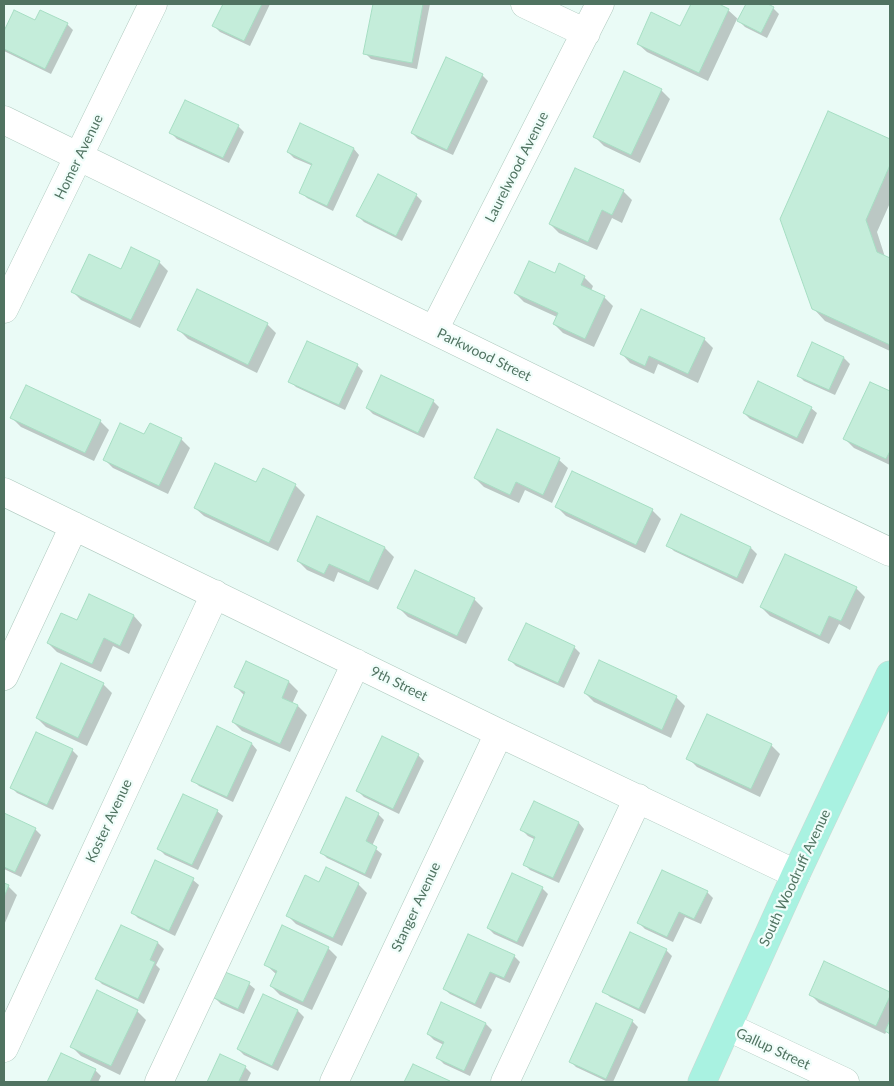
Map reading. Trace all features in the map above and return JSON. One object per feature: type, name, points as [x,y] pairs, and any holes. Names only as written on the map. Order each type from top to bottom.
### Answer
[{"type":"main road","name":"South Woodruff Avenue","points":[[702,1082],[796,874],[890,675]]},
{"type":"street","name":"Homer Avenue","points":[[4,309],[153,4]]},
{"type":"street","points":[[524,4],[586,33]]},
{"type":"street","name":"Laurelwood Avenue","points":[[434,330],[600,4]]},
{"type":"street","name":"Parkwood Street","points":[[4,120],[890,552]]},
{"type":"street","name":"9th Street","points":[[4,492],[796,874]]},
{"type":"street","points":[[4,676],[74,526]]},
{"type":"street","name":"Koster Avenue","points":[[4,1048],[215,594]]},
{"type":"street","points":[[159,1082],[356,663]]},
{"type":"street","name":"Stanger Avenue","points":[[334,1082],[499,732]]},
{"type":"street","points":[[505,1082],[638,798]]},
{"type":"street","name":"Gallup Street","points":[[728,1028],[845,1082]]},
{"type":"building","points":[[223,4],[262,4],[244,41],[212,26]]},
{"type":"building","points":[[373,4],[423,4],[412,63],[363,54]]},
{"type":"building","points":[[691,4],[719,4],[729,9],[699,73],[637,44],[651,12],[680,26]]},
{"type":"building","points":[[746,4],[768,4],[774,7],[761,33],[737,21]]},
{"type":"building","points":[[14,10],[35,20],[40,10],[68,23],[45,69],[4,49],[4,31]]},
{"type":"building","points":[[446,57],[483,74],[447,150],[411,133]]},
{"type":"building","points":[[624,71],[662,89],[631,155],[593,137]]},
{"type":"building","points":[[185,100],[239,125],[223,158],[169,133]]},
{"type":"building","points":[[828,111],[890,139],[890,165],[866,220],[877,252],[890,258],[890,345],[812,309],[780,219]]},
{"type":"building","points":[[300,123],[354,148],[327,206],[299,193],[312,164],[287,152]]},
{"type":"building","points":[[575,168],[624,190],[612,215],[602,210],[588,242],[549,224]]},
{"type":"building","points":[[378,174],[417,194],[396,236],[356,216]]},
{"type":"building","points":[[131,247],[160,261],[131,320],[71,292],[89,254],[121,269]]},
{"type":"building","points":[[529,261],[555,273],[559,263],[585,276],[581,285],[605,296],[585,339],[553,324],[558,313],[514,293]]},
{"type":"building","points":[[197,289],[268,323],[248,365],[177,330]]},
{"type":"building","points":[[641,309],[705,338],[688,374],[649,356],[645,366],[620,354]]},
{"type":"building","points":[[307,341],[358,364],[339,405],[288,382]]},
{"type":"building","points":[[812,342],[844,357],[829,390],[797,376]]},
{"type":"building","points":[[381,375],[434,400],[418,433],[366,408]]},
{"type":"building","points":[[758,381],[812,407],[797,438],[743,413]]},
{"type":"building","points":[[870,382],[890,391],[890,451],[886,459],[843,439]]},
{"type":"building","points":[[26,385],[101,420],[85,453],[10,418]]},
{"type":"building","points":[[120,423],[144,434],[150,423],[182,438],[159,486],[103,460]]},
{"type":"building","points":[[497,429],[560,458],[543,495],[516,482],[510,495],[474,478]]},
{"type":"building","points":[[215,463],[256,482],[263,468],[296,484],[269,543],[194,508]]},
{"type":"building","points":[[572,471],[653,509],[636,545],[555,507]]},
{"type":"building","points":[[681,514],[751,547],[737,578],[666,546]]},
{"type":"building","points":[[317,516],[385,547],[369,582],[329,564],[324,574],[297,561]]},
{"type":"building","points":[[785,554],[857,587],[841,621],[829,616],[820,636],[760,607]]},
{"type":"building","points":[[415,570],[475,598],[457,636],[397,608]]},
{"type":"building","points":[[89,594],[134,615],[120,646],[104,638],[92,664],[47,643],[61,613],[77,620]]},
{"type":"building","points":[[526,623],[575,646],[558,683],[508,660]]},
{"type":"building","points":[[599,660],[677,696],[662,730],[584,693]]},
{"type":"building","points":[[246,661],[289,681],[282,698],[298,705],[280,744],[232,722],[245,692],[234,687]]},
{"type":"building","points":[[61,663],[104,683],[78,738],[36,718]]},
{"type":"building","points":[[707,714],[772,744],[751,789],[686,759]]},
{"type":"building","points":[[217,726],[252,743],[227,797],[191,781]]},
{"type":"building","points":[[36,732],[73,749],[47,805],[10,788]]},
{"type":"building","points":[[382,736],[419,754],[393,809],[356,791]]},
{"type":"building","points":[[183,794],[218,810],[192,865],[157,849]]},
{"type":"building","points":[[346,797],[379,813],[366,841],[377,847],[365,874],[320,853]]},
{"type":"building","points":[[534,801],[579,822],[553,878],[523,865],[535,837],[520,830]]},
{"type":"building","points":[[4,813],[36,828],[15,872],[4,867]]},
{"type":"building","points":[[155,860],[194,878],[169,931],[131,913]]},
{"type":"building","points":[[326,867],[359,883],[333,938],[286,916],[305,875],[319,882]]},
{"type":"building","points":[[662,870],[708,891],[694,919],[679,912],[667,937],[637,923]]},
{"type":"building","points":[[512,873],[543,887],[517,942],[487,928]]},
{"type":"building","points":[[4,883],[9,885],[4,897]]},
{"type":"building","points":[[121,925],[158,942],[150,960],[155,962],[138,999],[95,979]]},
{"type":"building","points":[[282,925],[329,947],[303,1002],[270,986],[277,971],[264,965]]},
{"type":"building","points":[[630,932],[667,949],[639,1009],[602,992]]},
{"type":"building","points":[[468,934],[515,955],[504,978],[490,972],[475,1004],[443,989]]},
{"type":"building","points":[[824,961],[890,992],[890,996],[876,1026],[809,995]]},
{"type":"building","points":[[225,972],[250,982],[238,1009],[214,998]]},
{"type":"building","points":[[97,990],[138,1010],[111,1066],[70,1047]]},
{"type":"building","points":[[263,994],[298,1010],[272,1066],[237,1049]]},
{"type":"building","points":[[441,1002],[486,1023],[464,1071],[436,1058],[444,1042],[427,1034]]},
{"type":"building","points":[[596,1003],[633,1020],[606,1079],[569,1062]]},
{"type":"building","points":[[890,1020],[890,1034],[885,1031]]},
{"type":"building","points":[[61,1053],[96,1069],[90,1082],[47,1082]]},
{"type":"building","points":[[220,1054],[246,1066],[239,1081],[243,1082],[207,1082]]},
{"type":"building","points":[[413,1064],[450,1081],[404,1082]]}]
